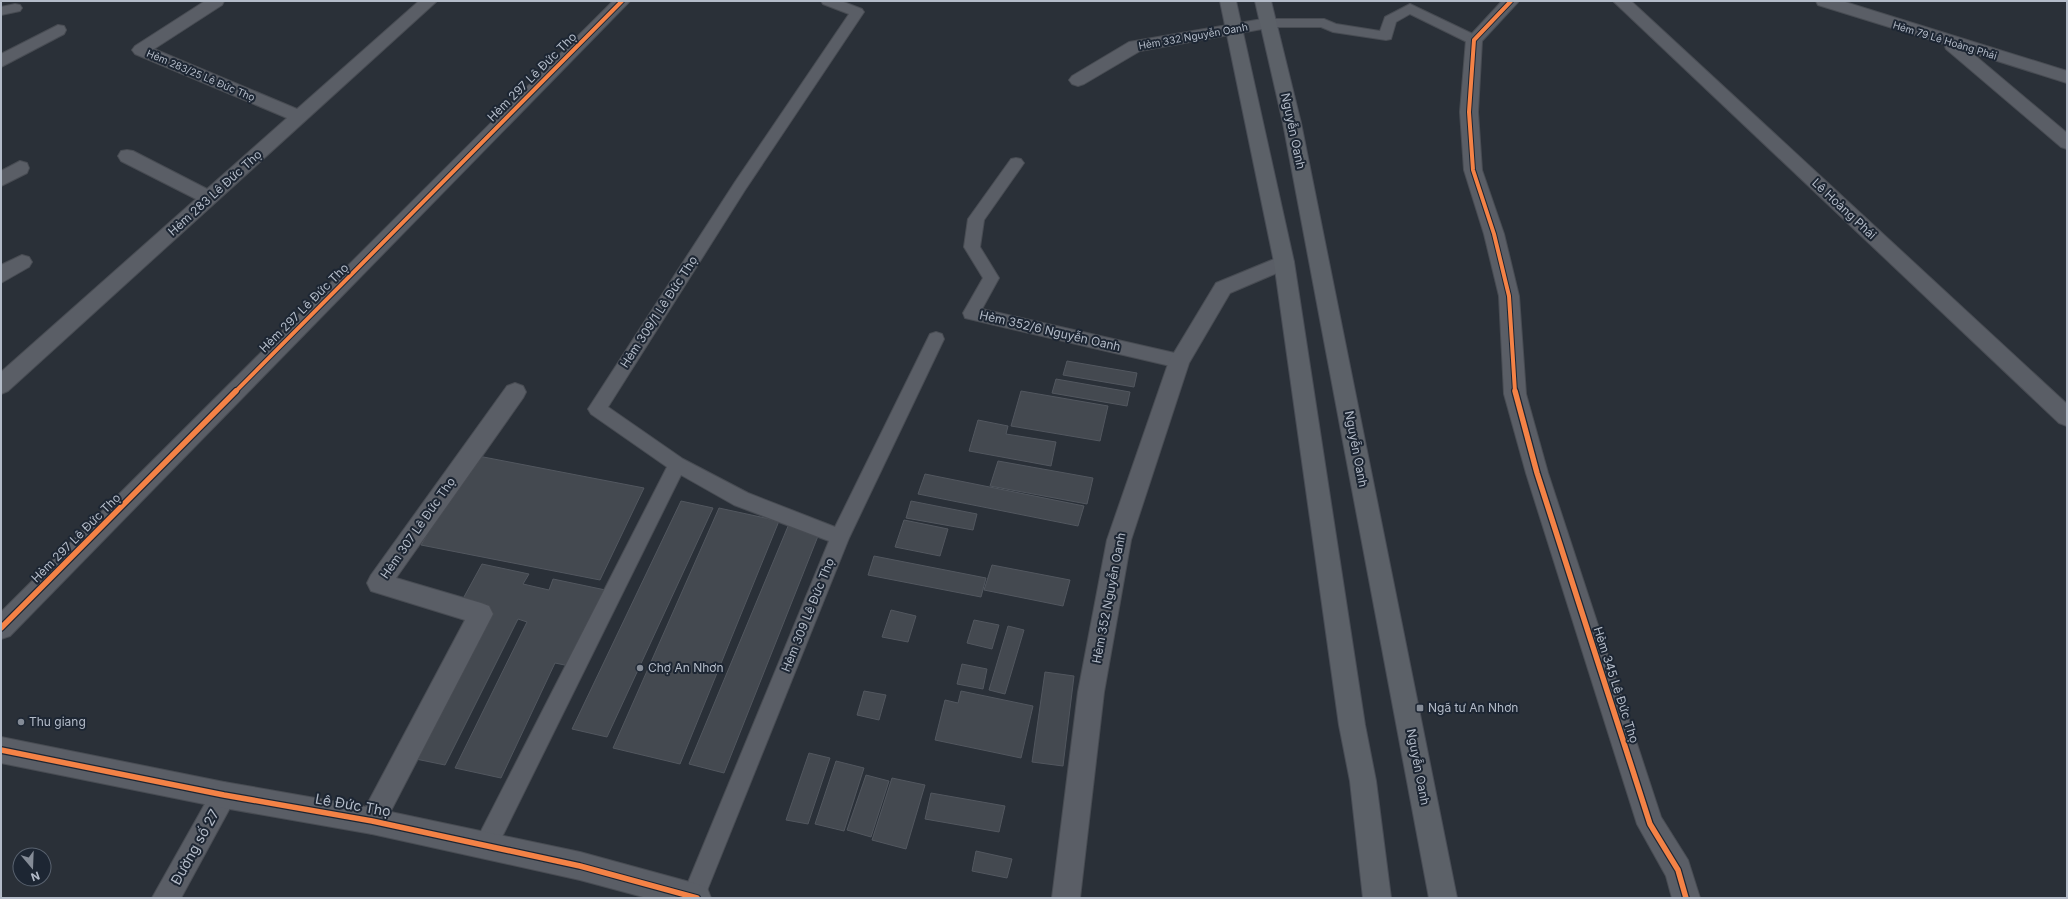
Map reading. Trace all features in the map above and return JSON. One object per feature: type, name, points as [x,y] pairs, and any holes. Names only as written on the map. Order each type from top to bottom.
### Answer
[{"type":"main road","points":[[1228,1],[1284,262],[1351,718],[1363,781],[1376,898]]},
{"type":"main road","name":"Nguyễn Oanh","points":[[1263,1],[1294,130],[1443,898]]},
{"type":"street","name":"Hẻm 283/25 Lê Đức Thọ","points":[[216,1],[141,50],[300,117]]},
{"type":"street","name":"Hẻm 283 Lê Đức Thọ","points":[[1,385],[429,1]]},
{"type":"street","name":"Hẻm 297 Lê Đức Thọ","points":[[1,628],[622,1]]},
{"type":"street","points":[[1474,40],[1510,1]]},
{"type":"street","name":"Lê Hoàng Phái","points":[[1621,1],[2067,417]]},
{"type":"street","name":"Hẻm 79 Lê Hoàng Phái","points":[[1824,1],[1873,9],[1945,40],[2067,77]]},
{"type":"street","name":"Hẻm 332 Nguyễn Oanh","points":[[1078,80],[1135,46],[1268,23]]},
{"type":"street","points":[[1,61],[58,30]]},
{"type":"street","name":"Hẻm 345 Lê Đức Thọ","points":[[1474,40],[1469,112],[1473,170],[1494,234],[1509,296],[1515,394],[1537,473],[1650,824],[1678,870],[1686,898]]},
{"type":"street","points":[[1945,40],[2067,143]]},
{"type":"street","points":[[127,156],[209,198]]},
{"type":"street","points":[[1,179],[20,168]]},
{"type":"street","points":[[1,275],[22,262]]},
{"type":"street","name":"Hẻm 352 Nguyễn Oanh","points":[[1066,898],[1091,692],[1118,540],[1179,361],[1222,288],[1284,262]]},
{"type":"street","name":"Hẻm 307 Lê Đức Thọ","points":[[372,820],[481,614],[379,583],[515,392]]},
{"type":"street","name":"Lê Đức Thọ","points":[[1,750],[224,795],[372,820],[580,866],[695,898]]},
{"type":"street","name":"Đường số 27","points":[[166,898],[224,795]]},
{"type":"lane","name":"Hẻm 309/1 Lê Đức Thọ","points":[[828,1],[857,12],[740,186],[597,409],[677,464],[741,499],[840,537]]},
{"type":"lane","points":[[1,10],[15,8]]},
{"type":"lane","points":[[1268,23],[1324,23],[1333,28],[1386,36],[1390,20],[1410,8],[1474,40]]},
{"type":"lane","name":"Hẻm 352/6 Nguyễn Oanh","points":[[1016,163],[976,219],[972,247],[991,278],[972,313],[1179,361]]},
{"type":"lane","name":"Hẻm 309 Lê Đức Thọ","points":[[695,898],[840,537],[936,339]]},
{"type":"lane","points":[[486,845],[677,464]]},
{"type":"building","points":[[1067,361],[1137,373],[1134,387],[1063,375]]},
{"type":"building","points":[[1056,379],[1130,392],[1127,406],[1052,393]]},
{"type":"building","points":[[1021,391],[1108,406],[1100,441],[1011,426]]},
{"type":"building","points":[[978,420],[1008,426],[1006,434],[1056,442],[1051,466],[969,451]]},
{"type":"building","points":[[473,455],[644,488],[600,580],[421,545]]},
{"type":"building","points":[[998,461],[1093,478],[1087,504],[990,486]]},
{"type":"building","points":[[925,474],[1084,506],[1078,526],[918,494]]},
{"type":"building","points":[[681,501],[713,508],[607,737],[572,729]]},
{"type":"building","points":[[911,501],[977,514],[973,530],[906,518]]},
{"type":"building","points":[[719,508],[779,521],[680,764],[613,748]]},
{"type":"building","points":[[791,519],[822,526],[724,773],[689,764]]},
{"type":"building","points":[[904,520],[948,529],[940,556],[895,547]]},
{"type":"building","points":[[874,556],[986,578],[981,597],[868,575]]},
{"type":"building","points":[[482,564],[529,574],[523,584],[549,590],[553,579],[615,592],[579,668],[555,663],[501,778],[455,768],[527,622],[518,619],[445,765],[406,757],[483,612],[459,606]]},
{"type":"building","points":[[992,565],[1070,580],[1063,606],[984,590]]},
{"type":"building","points":[[891,610],[916,616],[908,642],[882,637]]},
{"type":"building","points":[[974,620],[999,625],[992,649],[967,643]]},
{"type":"building","points":[[1008,626],[1024,630],[1005,694],[989,690]]},
{"type":"building","points":[[962,664],[987,669],[983,689],[957,684]]},
{"type":"building","points":[[1045,672],[1074,676],[1063,766],[1032,762]]},
{"type":"building","points":[[864,691],[886,695],[879,720],[857,715]]},
{"type":"building","points":[[961,691],[1033,706],[1021,758],[935,740],[945,700],[958,703]]},
{"type":"building","points":[[809,753],[830,758],[808,824],[786,820]]},
{"type":"building","points":[[836,761],[864,768],[844,831],[815,824]]},
{"type":"building","points":[[866,775],[889,781],[871,837],[847,830]]},
{"type":"building","points":[[892,778],[925,785],[906,849],[872,840]]},
{"type":"building","points":[[931,793],[1005,806],[999,832],[925,819]]},
{"type":"building","points":[[976,851],[1012,859],[1007,878],[972,871]]},
{"type":"cycle path","points":[[1,628],[622,1]]},
{"type":"cycle path","points":[[1511,1],[1474,40],[1469,112],[1473,170],[1494,234],[1509,296],[1515,394],[1537,473],[1650,824],[1678,870],[1686,898]]},
{"type":"cycle path","points":[[1,750],[224,795],[372,821],[580,866],[697,898]]},
{"type":"place","name":"Chợ An Nhơn","points":[[640,668]]},
{"type":"place","name":"Ngã tư An Nhơn","points":[[1420,708]]},
{"type":"place","name":"Thu giang","points":[[21,722]]}]
